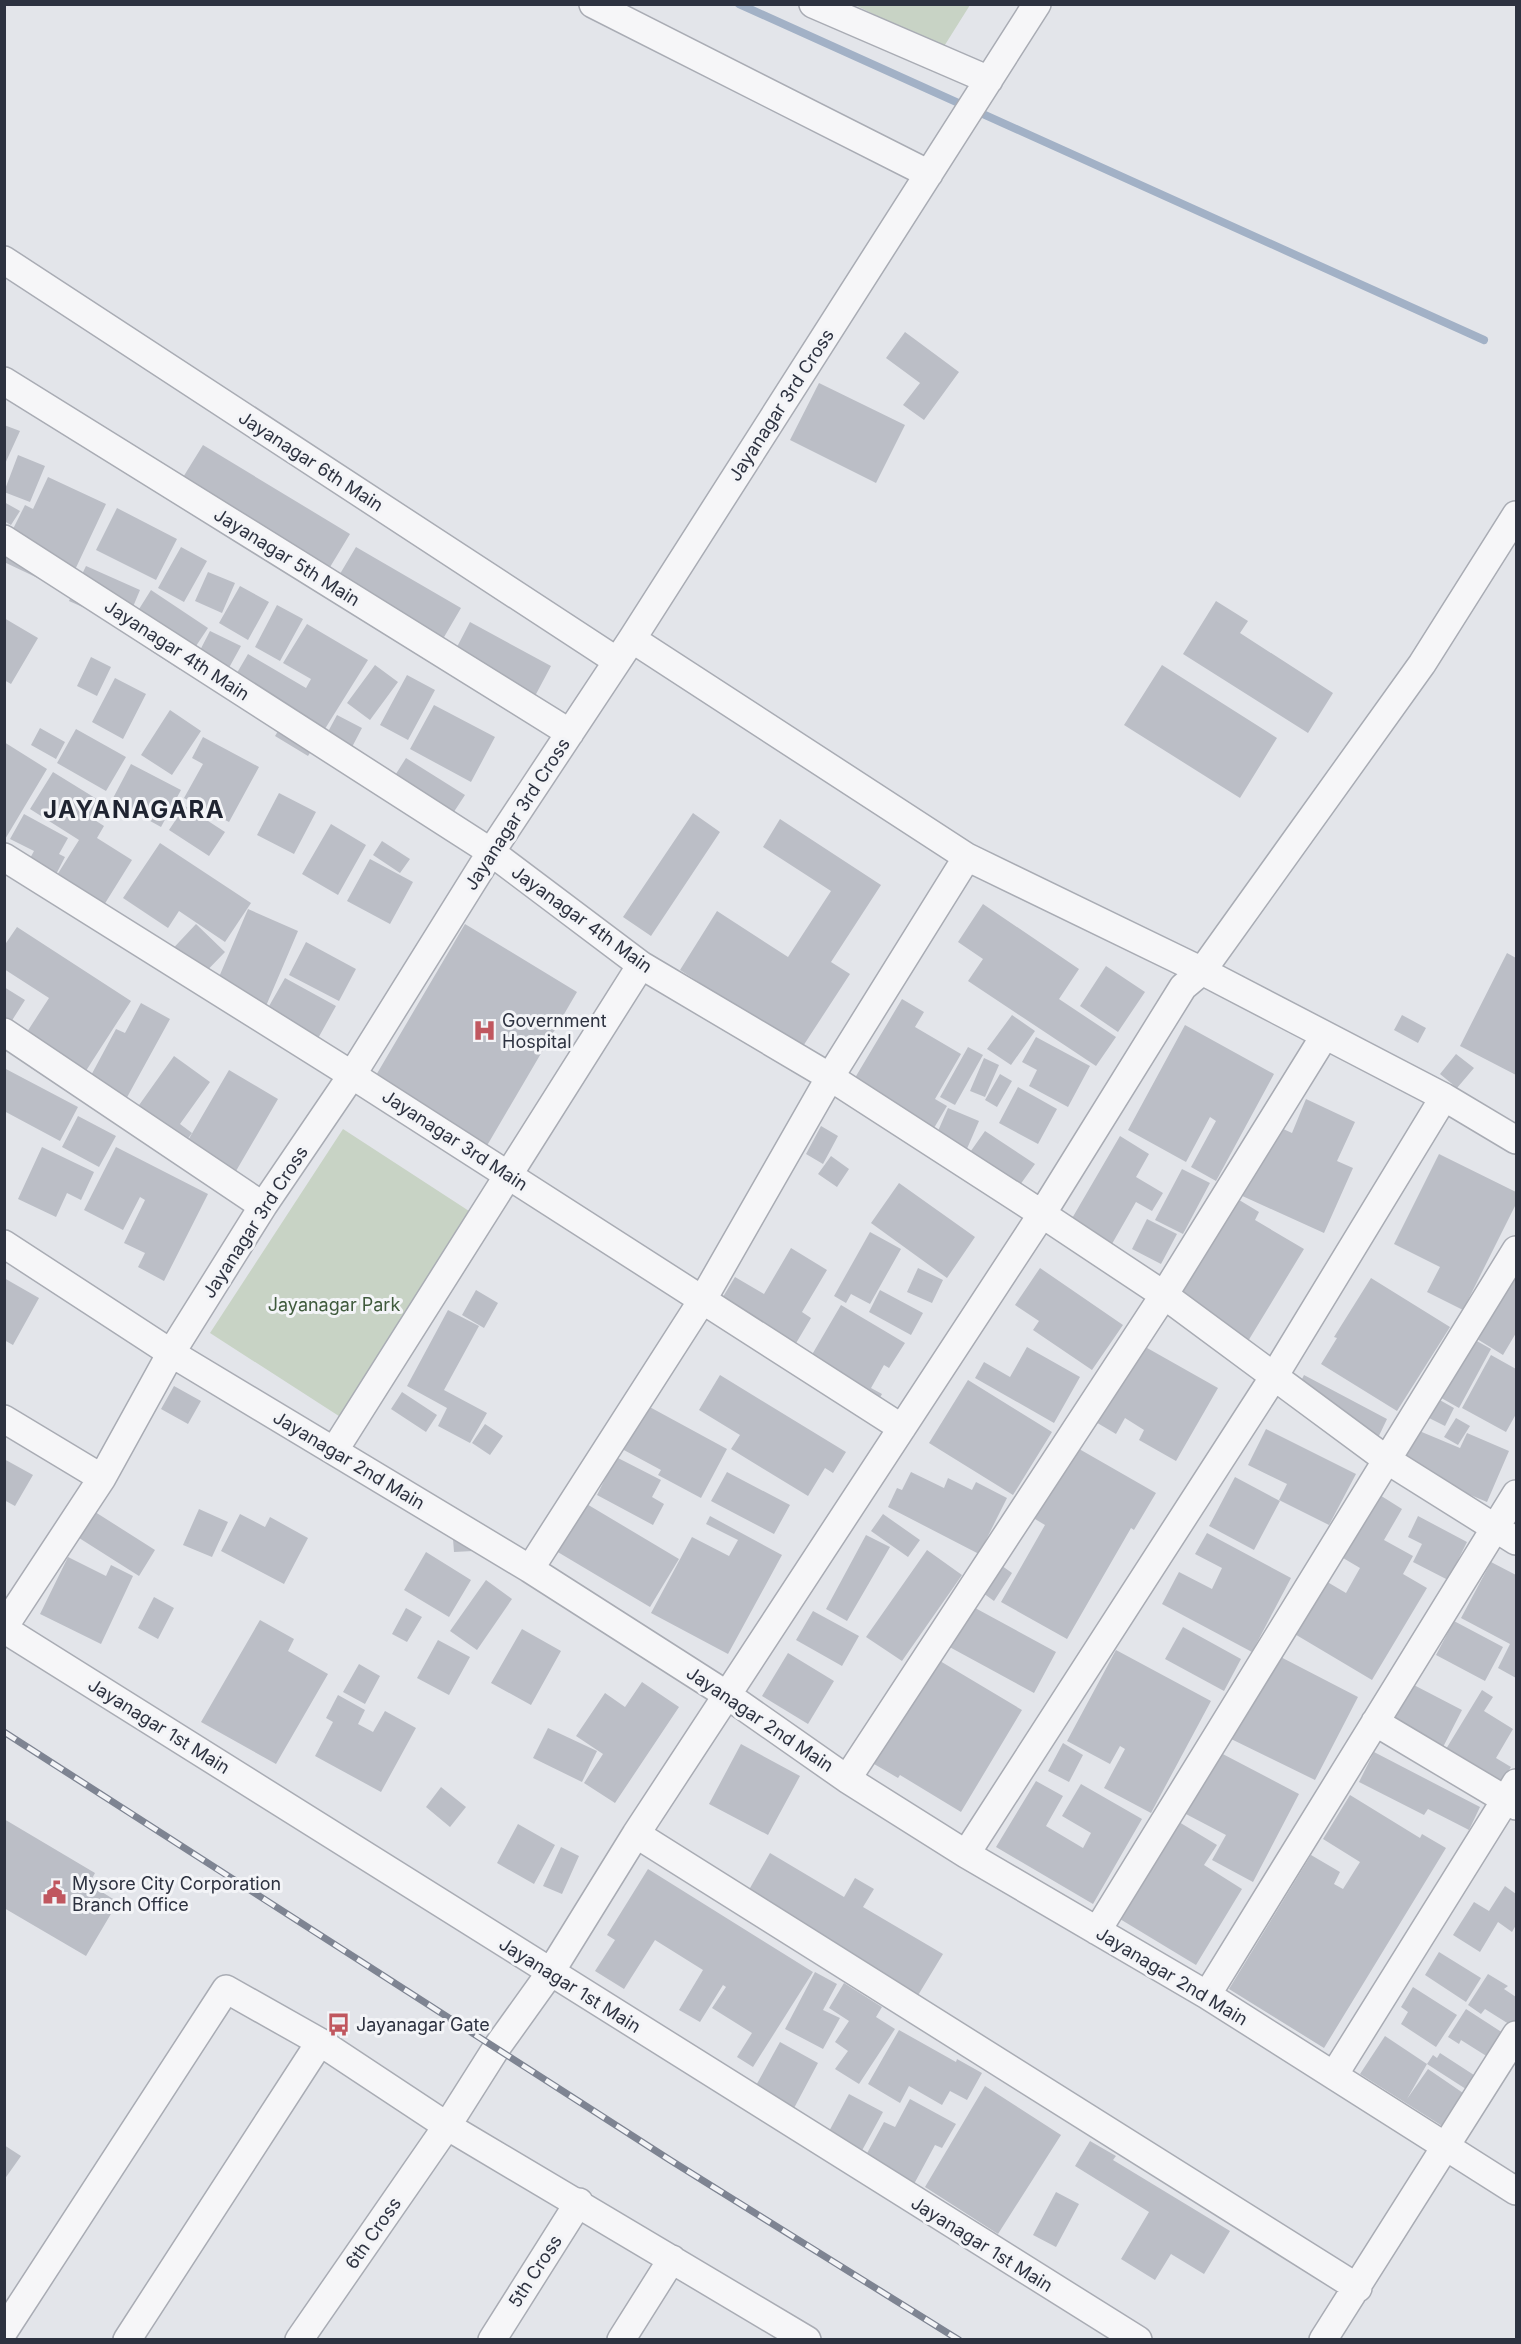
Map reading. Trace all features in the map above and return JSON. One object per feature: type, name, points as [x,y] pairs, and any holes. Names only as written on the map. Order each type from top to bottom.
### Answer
[{"type":"street","points":[[593,4],[929,174]]},
{"type":"street","points":[[813,4],[989,80]]},
{"type":"street","name":"Jayanagar 3rd Cross","points":[[4,1628],[102,1478],[171,1353],[263,1206],[352,1075],[491,852],[632,639],[1037,4]]},
{"type":"street","name":"Jayanagar 6th Main","points":[[4,260],[616,661]]},
{"type":"street","name":"Jayanagar 5th Main","points":[[4,381],[570,733]]},
{"type":"street","name":"6th Cross","points":[[299,2340],[447,2126],[497,2047],[550,1973],[636,1834],[1042,1214],[1183,987],[1202,971],[1422,664],[1516,515]]},
{"type":"street","name":"Jayanagar 4th Main","points":[[4,539],[491,852],[641,965],[830,1077],[1042,1214],[1164,1295],[1387,1460],[1506,1534]]},
{"type":"street","points":[[632,639],[967,857],[1202,971],[1444,1097],[1516,1140]]},
{"type":"street","name":"Jayanagar 3rd Main","points":[[4,857],[508,1174],[902,1428]]},
{"type":"street","points":[[530,1569],[703,1299],[830,1077],[967,857]]},
{"type":"street","points":[[334,1451],[641,965]]},
{"type":"street","points":[[4,1032],[263,1206]]},
{"type":"street","points":[[847,1779],[1164,1295],[1325,1035]]},
{"type":"street","points":[[966,1854],[1273,1377],[1444,1097]]},
{"type":"street","name":"Jayanagar 2nd Main","points":[[4,1244],[171,1353],[530,1569],[727,1695],[847,1779],[966,1854],[1207,1995],[1447,2145],[1516,2191]]},
{"type":"street","points":[[1097,1931],[1516,1250]]},
{"type":"street","points":[[4,1419],[102,1478]]},
{"type":"street","points":[[1207,1995],[1375,1722],[1506,1534],[1516,1494]]},
{"type":"street","name":"Jayanagar 1st Main","points":[[4,1628],[550,1973],[1138,2340]]},
{"type":"street","points":[[1334,2075],[1513,1796],[1375,1722]]},
{"type":"street","points":[[636,1834],[1358,2288]]},
{"type":"street","points":[[4,2331],[226,1989],[320,2042],[447,2126],[672,2259],[766,2330],[807,2340]]},
{"type":"street","points":[[1323,2340],[1516,2036]]},
{"type":"street","points":[[127,2340],[320,2042]]},
{"type":"street","name":"5th Cross","points":[[492,2340],[579,2202]]},
{"type":"street","points":[[621,2340],[672,2259]]},
{"type":"green space","points":[[855,5],[970,5],[943,48]]},
{"type":"green space","name":"Jayanagar Park","points":[[343,1129],[489,1224],[359,1429],[210,1333]]},
{"type":"building","points":[[905,332],[959,372],[924,420],[903,405],[920,383],[886,358]]},
{"type":"building","points":[[819,383],[905,425],[876,483],[790,440]]},
{"type":"building","points":[[4,425],[20,431],[4,466]]},
{"type":"building","points":[[203,445],[350,534],[321,582],[177,487]]},
{"type":"building","points":[[18,455],[45,466],[30,502],[4,492]]},
{"type":"building","points":[[48,477],[106,504],[65,591],[4,562],[4,547],[25,505],[33,509]]},
{"type":"building","points":[[4,502],[20,511],[11,525],[4,521]]},
{"type":"building","points":[[117,508],[177,539],[156,580],[96,550]]},
{"type":"building","points":[[181,547],[207,561],[184,602],[158,588]]},
{"type":"building","points":[[356,547],[461,608],[433,656],[328,594]]},
{"type":"building","points":[[86,566],[140,590],[125,626],[69,601]]},
{"type":"building","points":[[208,572],[235,583],[222,613],[195,601]]},
{"type":"building","points":[[240,586],[269,602],[248,640],[219,623]]},
{"type":"building","points":[[151,590],[208,628],[180,670],[124,633]]},
{"type":"building","points":[[1216,601],[1248,621],[1240,633],[1333,693],[1308,733],[1183,654]]},
{"type":"building","points":[[277,605],[303,619],[280,661],[255,647]]},
{"type":"building","points":[[4,618],[38,638],[11,684],[4,680]]},
{"type":"building","points":[[470,622],[551,666],[527,711],[446,668]]},
{"type":"building","points":[[307,624],[368,660],[308,756],[275,736],[283,723],[227,690],[248,654],[306,688],[311,679],[283,663]]},
{"type":"building","points":[[210,631],[241,646],[225,675],[195,660]]},
{"type":"building","points":[[91,657],[111,667],[97,696],[77,686]]},
{"type":"building","points":[[375,665],[398,682],[370,720],[347,703]]},
{"type":"building","points":[[1162,665],[1277,738],[1240,798],[1124,725]]},
{"type":"building","points":[[407,675],[435,690],[408,740],[380,725]]},
{"type":"building","points":[[115,678],[146,694],[123,739],[92,722]]},
{"type":"building","points":[[434,705],[495,737],[471,782],[410,749]]},
{"type":"building","points":[[170,710],[201,731],[172,775],[141,755]]},
{"type":"building","points":[[337,715],[362,728],[341,768],[316,754]]},
{"type":"building","points":[[40,728],[65,742],[56,759],[31,745]]},
{"type":"building","points":[[76,729],[126,757],[106,791],[57,763]]},
{"type":"building","points":[[203,737],[259,767],[229,822],[184,798],[203,764],[192,758]]},
{"type":"building","points":[[4,742],[47,769],[4,841]]},
{"type":"building","points":[[406,758],[465,795],[440,833],[382,796]]},
{"type":"building","points":[[131,764],[181,790],[161,827],[112,800]]},
{"type":"building","points":[[53,772],[100,801],[90,817],[104,826],[97,838],[132,860],[99,913],[52,883],[79,840],[30,809]]},
{"type":"building","points":[[279,793],[316,812],[294,854],[257,835]]},
{"type":"building","points":[[185,806],[225,832],[209,856],[169,830]]},
{"type":"building","points":[[693,813],[720,832],[651,936],[623,917]]},
{"type":"building","points":[[24,814],[68,838],[59,854],[65,857],[48,890],[21,875],[34,851],[10,839]]},
{"type":"building","points":[[780,819],[881,885],[831,962],[850,974],[794,1060],[757,1020],[680,970],[717,911],[788,957],[831,891],[763,847]]},
{"type":"building","points":[[331,824],[366,845],[338,895],[302,874]]},
{"type":"building","points":[[382,841],[410,859],[400,873],[373,855]]},
{"type":"building","points":[[160,843],[251,903],[225,942],[179,911],[168,928],[123,898]]},
{"type":"building","points":[[370,859],[413,882],[390,924],[347,901]]},
{"type":"building","points":[[983,904],[1079,969],[1059,999],[1116,1037],[1096,1066],[968,981],[983,959],[958,942]]},
{"type":"building","points":[[248,909],[298,931],[263,1013],[213,991]]},
{"type":"building","points":[[196,924],[225,952],[195,983],[166,956]]},
{"type":"building","points":[[465,924],[577,992],[478,1161],[365,1094]]},
{"type":"building","points":[[17,927],[131,1001],[71,1094],[31,1068],[46,1044],[27,1032],[49,998],[4,969],[4,946]]},
{"type":"building","points":[[306,942],[356,969],[339,1001],[289,975]]},
{"type":"building","points":[[1507,953],[1516,958],[1516,1075],[1460,1046]]},
{"type":"building","points":[[1106,966],[1145,992],[1118,1032],[1080,1006]]},
{"type":"building","points":[[285,978],[336,1006],[311,1051],[260,1022]]},
{"type":"building","points":[[4,987],[25,1000],[4,1033]]},
{"type":"building","points":[[902,999],[924,1012],[915,1027],[961,1054],[935,1099],[947,1106],[924,1145],[843,1098]]},
{"type":"building","points":[[141,1003],[170,1019],[125,1101],[88,1081],[116,1029],[125,1033]]},
{"type":"building","points":[[1012,1015],[1035,1031],[1011,1065],[987,1049]]},
{"type":"building","points":[[1402,1015],[1426,1028],[1418,1043],[1394,1030]]},
{"type":"building","points":[[1185,1025],[1274,1074],[1216,1181],[1191,1167],[1216,1121],[1210,1117],[1186,1162],[1128,1130]]},
{"type":"building","points":[[1036,1037],[1090,1066],[1068,1107],[1029,1086],[1037,1070],[1022,1062]]},
{"type":"building","points":[[968,1047],[983,1055],[955,1105],[940,1097]]},
{"type":"building","points":[[1456,1054],[1474,1068],[1457,1088],[1440,1074]]},
{"type":"building","points":[[174,1056],[210,1082],[180,1124],[192,1133],[180,1150],[132,1115]]},
{"type":"building","points":[[984,1058],[999,1065],[985,1097],[970,1091]]},
{"type":"building","points":[[4,1068],[78,1107],[60,1141],[4,1111]]},
{"type":"building","points":[[229,1070],[278,1099],[229,1183],[180,1154]]},
{"type":"building","points":[[1000,1074],[1012,1081],[997,1107],[985,1100]]},
{"type":"building","points":[[1018,1087],[1057,1109],[1038,1144],[999,1123]]},
{"type":"building","points":[[1306,1099],[1355,1122],[1337,1161],[1353,1168],[1324,1233],[1227,1189],[1259,1118],[1292,1133]]},
{"type":"building","points":[[948,1108],[979,1121],[959,1167],[928,1154]]},
{"type":"building","points":[[78,1116],[116,1136],[99,1167],[62,1147]]},
{"type":"building","points":[[821,1126],[838,1136],[823,1164],[806,1154]]},
{"type":"building","points":[[985,1131],[1035,1164],[1010,1199],[961,1165]]},
{"type":"building","points":[[1120,1136],[1149,1154],[1136,1177],[1163,1193],[1152,1211],[1136,1202],[1101,1263],[1060,1239]]},
{"type":"building","points":[[42,1147],[94,1172],[81,1200],[67,1193],[56,1217],[18,1199]]},
{"type":"building","points":[[116,1147],[208,1194],[164,1281],[138,1267],[145,1253],[124,1243],[145,1200],[140,1197],[123,1230],[84,1210]]},
{"type":"building","points":[[1439,1154],[1516,1192],[1516,1204],[1463,1310],[1427,1292],[1440,1267],[1394,1244]]},
{"type":"building","points":[[831,1156],[849,1169],[837,1187],[818,1174]]},
{"type":"building","points":[[1182,1169],[1210,1183],[1183,1234],[1155,1220]]},
{"type":"building","points":[[899,1183],[975,1237],[947,1278],[871,1223]]},
{"type":"building","points":[[1226,1192],[1259,1212],[1255,1220],[1304,1249],[1242,1351],[1160,1300]]},
{"type":"building","points":[[1147,1219],[1177,1234],[1161,1264],[1132,1249]]},
{"type":"building","points":[[870,1232],[901,1249],[870,1304],[851,1294],[846,1303],[834,1296]]},
{"type":"building","points":[[791,1248],[827,1270],[802,1312],[811,1318],[786,1360],[712,1315],[735,1277],[764,1294]]},
{"type":"building","points":[[1516,1255],[1516,1333],[1503,1355],[1469,1334]]},
{"type":"building","points":[[918,1268],[943,1280],[932,1303],[907,1292]]},
{"type":"building","points":[[1040,1268],[1123,1325],[1092,1370],[1033,1330],[1039,1321],[1015,1305]]},
{"type":"building","points":[[4,1278],[39,1298],[13,1345],[4,1340]]},
{"type":"building","points":[[1371,1278],[1450,1327],[1397,1411],[1321,1364],[1337,1338],[1334,1337]]},
{"type":"building","points":[[476,1290],[498,1303],[484,1328],[462,1315]]},
{"type":"building","points":[[880,1290],[923,1313],[911,1335],[869,1312]]},
{"type":"building","points":[[841,1305],[905,1343],[889,1368],[884,1365],[871,1388],[882,1394],[872,1412],[803,1370]]},
{"type":"building","points":[[448,1310],[479,1326],[444,1390],[487,1413],[470,1443],[438,1426],[447,1408],[407,1386]]},
{"type":"building","points":[[1468,1336],[1491,1349],[1459,1408],[1436,1395]]},
{"type":"building","points":[[1133,1340],[1218,1388],[1176,1461],[1139,1440],[1144,1430],[1125,1418],[1116,1434],[1089,1418]]},
{"type":"building","points":[[1027,1347],[1080,1377],[1054,1423],[975,1378],[984,1362],[1010,1377]]},
{"type":"building","points":[[1491,1355],[1516,1369],[1516,1414],[1506,1432],[1462,1408]]},
{"type":"building","points":[[720,1375],[846,1452],[833,1473],[825,1468],[808,1496],[731,1449],[740,1435],[699,1410]]},
{"type":"building","points":[[1304,1375],[1387,1419],[1376,1442],[1292,1399]]},
{"type":"building","points":[[968,1380],[1052,1432],[1013,1495],[929,1443]]},
{"type":"building","points":[[174,1386],[201,1401],[188,1424],[161,1409]]},
{"type":"building","points":[[402,1392],[437,1415],[426,1432],[391,1409]]},
{"type":"building","points":[[1429,1394],[1454,1408],[1445,1426],[1419,1413]]},
{"type":"building","points":[[646,1405],[727,1449],[701,1498],[658,1475],[661,1470],[622,1449]]},
{"type":"building","points":[[1456,1418],[1470,1426],[1458,1445],[1444,1437]]},
{"type":"building","points":[[485,1424],[503,1436],[490,1455],[472,1443]]},
{"type":"building","points":[[1405,1425],[1460,1448],[1467,1433],[1509,1451],[1487,1502],[1390,1461]]},
{"type":"building","points":[[1266,1429],[1356,1474],[1329,1525],[1279,1500],[1287,1484],[1248,1465]]},
{"type":"building","points":[[1067,1442],[1156,1493],[1134,1530],[1131,1528],[1067,1639],[1001,1602],[1045,1525],[1025,1513]]},
{"type":"building","points":[[616,1457],[661,1480],[652,1497],[664,1504],[653,1525],[597,1495]]},
{"type":"building","points":[[4,1459],[33,1475],[15,1506],[4,1500]]},
{"type":"building","points":[[727,1472],[790,1505],[774,1534],[711,1501]]},
{"type":"building","points":[[911,1472],[944,1488],[948,1478],[972,1490],[976,1482],[1007,1498],[979,1554],[888,1507],[897,1488],[902,1490]]},
{"type":"building","points":[[1235,1477],[1280,1501],[1254,1550],[1209,1526]]},
{"type":"building","points":[[1375,1492],[1402,1509],[1384,1540],[1413,1556],[1403,1574],[1427,1588],[1372,1680],[1293,1633],[1324,1580],[1346,1593],[1360,1568],[1338,1555]]},
{"type":"building","points":[[580,1500],[679,1559],[650,1607],[551,1548]]},
{"type":"building","points":[[199,1509],[228,1522],[212,1557],[183,1545]]},
{"type":"building","points":[[92,1510],[155,1550],[139,1576],[76,1536]]},
{"type":"building","points":[[240,1514],[265,1527],[270,1517],[308,1538],[284,1584],[221,1551]]},
{"type":"building","points":[[883,1514],[920,1540],[908,1557],[871,1531]]},
{"type":"building","points":[[710,1516],[782,1555],[728,1654],[651,1613],[692,1537],[729,1556],[738,1540],[706,1524]]},
{"type":"building","points":[[1418,1516],[1467,1542],[1448,1580],[1413,1562],[1422,1544],[1408,1537]]},
{"type":"building","points":[[1207,1533],[1291,1578],[1252,1652],[1162,1604],[1179,1572],[1212,1589],[1222,1568],[1195,1554]]},
{"type":"building","points":[[866,1535],[890,1547],[847,1621],[826,1609]]},
{"type":"building","points":[[471,1537],[473,1551],[454,1552],[453,1539]]},
{"type":"building","points":[[927,1550],[962,1575],[902,1661],[866,1637]]},
{"type":"building","points":[[426,1552],[471,1580],[449,1617],[404,1590]]},
{"type":"building","points":[[68,1557],[106,1576],[111,1565],[133,1576],[101,1644],[40,1614]]},
{"type":"building","points":[[1491,1562],[1516,1575],[1516,1678],[1498,1668],[1510,1644],[1461,1618]]},
{"type":"building","points":[[998,1563],[1012,1573],[994,1601],[979,1590]]},
{"type":"building","points":[[486,1580],[512,1599],[477,1650],[450,1631]]},
{"type":"building","points":[[154,1597],[174,1608],[158,1639],[138,1628]]},
{"type":"building","points":[[966,1603],[1056,1652],[1034,1693],[944,1644]]},
{"type":"building","points":[[406,1608],[422,1617],[407,1642],[392,1634]]},
{"type":"building","points":[[813,1611],[859,1636],[842,1666],[796,1640]]},
{"type":"building","points":[[260,1620],[294,1639],[288,1651],[328,1674],[276,1764],[201,1722]]},
{"type":"building","points":[[1454,1621],[1503,1647],[1485,1681],[1436,1655]]},
{"type":"building","points":[[1183,1627],[1241,1659],[1224,1691],[1165,1659]]},
{"type":"building","points":[[522,1629],[561,1651],[531,1705],[491,1683]]},
{"type":"building","points":[[438,1640],[470,1657],[449,1695],[417,1678]]},
{"type":"building","points":[[1116,1650],[1211,1701],[1151,1813],[1104,1788],[1125,1749],[1120,1746],[1110,1764],[1067,1741]]},
{"type":"building","points":[[1271,1652],[1358,1697],[1315,1780],[1227,1737]]},
{"type":"building","points":[[788,1653],[834,1681],[808,1724],[762,1696]]},
{"type":"building","points":[[935,1658],[1022,1710],[961,1812],[900,1775],[898,1778],[869,1761]]},
{"type":"building","points":[[359,1664],[380,1676],[365,1704],[343,1692]]},
{"type":"building","points":[[642,1682],[679,1707],[615,1803],[584,1783],[603,1754],[576,1736],[605,1693],[625,1707]]},
{"type":"building","points":[[1410,1683],[1462,1710],[1441,1751],[1388,1724]]},
{"type":"building","points":[[1482,1690],[1493,1697],[1484,1711],[1513,1729],[1496,1758],[1511,1767],[1501,1783],[1446,1749]]},
{"type":"building","points":[[338,1695],[365,1710],[358,1724],[373,1732],[385,1711],[416,1728],[381,1792],[315,1756],[333,1722],[326,1718]]},
{"type":"building","points":[[548,1728],[597,1751],[582,1782],[533,1758]]},
{"type":"building","points":[[1063,1743],[1083,1755],[1069,1782],[1048,1771]]},
{"type":"building","points":[[741,1744],[800,1776],[768,1835],[709,1804]]},
{"type":"building","points":[[1217,1751],[1299,1794],[1253,1882],[1212,1860],[1226,1835],[1184,1813]]},
{"type":"building","points":[[1374,1752],[1480,1807],[1469,1830],[1428,1809],[1424,1815],[1359,1782]]},
{"type":"building","points":[[1036,1781],[1063,1796],[1046,1826],[1083,1848],[1091,1833],[1062,1816],[1081,1784],[1142,1819],[1093,1904],[996,1847]]},
{"type":"building","points":[[441,1787],[466,1807],[450,1827],[426,1807]]},
{"type":"building","points":[[1350,1795],[1420,1838],[1422,1834],[1446,1848],[1324,2048],[1229,1989],[1311,1855],[1340,1872],[1334,1884],[1343,1889],[1360,1862],[1323,1839]]},
{"type":"building","name":"Mysore City Corporation Branch Office","points":[[4,1819],[95,1873],[89,1884],[118,1902],[86,1956],[4,1908]]},
{"type":"building","points":[[1174,1819],[1217,1845],[1204,1865],[1242,1889],[1196,1965],[1115,1916]]},
{"type":"building","points":[[518,1824],[555,1845],[534,1884],[497,1863]]},
{"type":"building","points":[[561,1847],[579,1856],[562,1894],[543,1886]]},
{"type":"building","points":[[770,1853],[844,1897],[855,1878],[874,1889],[863,1907],[943,1954],[917,1997],[746,1895]]},
{"type":"building","points":[[648,1869],[813,1972],[753,2067],[737,2057],[752,2033],[712,2008],[726,1987],[723,1985],[700,2022],[679,2010],[703,1970],[655,1940],[624,1989],[595,1971],[615,1940],[607,1935]]},
{"type":"building","points":[[1505,1886],[1516,1894],[1516,1925],[1512,1932],[1498,1922],[1480,1952],[1453,1935],[1474,1902],[1489,1911]]},
{"type":"building","points":[[1439,1952],[1481,1978],[1466,2002],[1425,1975]]},
{"type":"building","points":[[815,1972],[837,1984],[823,2010],[840,2018],[823,2049],[785,2029]]},
{"type":"building","points":[[1488,1974],[1508,1986],[1504,1989],[1516,1997],[1516,2020],[1512,2026],[1485,2009],[1481,2014],[1468,2005]]},
{"type":"building","points":[[844,1983],[882,2007],[876,2017],[895,2029],[859,2084],[835,2069],[848,2051],[835,2042],[849,2021],[829,2008]]},
{"type":"building","points":[[1413,1987],[1457,2015],[1436,2047],[1401,2024],[1408,2012],[1401,2007]]},
{"type":"building","points":[[1466,2009],[1503,2033],[1488,2057],[1461,2040],[1459,2044],[1448,2037]]},
{"type":"building","points":[[899,2030],[956,2062],[957,2059],[982,2073],[967,2100],[950,2091],[942,2105],[909,2086],[900,2103],[868,2084]]},
{"type":"building","points":[[1385,2036],[1427,2064],[1407,2099],[1428,2069],[1466,2095],[1447,2129],[1360,2074]]},
{"type":"building","points":[[780,2042],[818,2063],[793,2110],[754,2089]]},
{"type":"building","points":[[1440,2053],[1477,2077],[1469,2091],[1427,2064],[1433,2055],[1437,2058]]},
{"type":"building","points":[[985,2086],[1061,2135],[998,2234],[925,2187]]},
{"type":"building","points":[[849,2094],[883,2112],[859,2156],[826,2137]]},
{"type":"building","points":[[910,2099],[956,2124],[942,2148],[935,2145],[914,2184],[865,2157],[884,2122],[895,2127]]},
{"type":"building","points":[[1090,2141],[1116,2156],[1113,2160],[1230,2231],[1204,2274],[1171,2254],[1155,2280],[1121,2259],[1149,2212],[1075,2166]]},
{"type":"building","points":[[4,2145],[21,2156],[4,2180]]},
{"type":"building","points":[[1056,2192],[1079,2204],[1056,2247],[1033,2235]]},
{"type":"waterway","points":[[739,4],[1484,340]]},
{"type":"railway","points":[[4,1732],[670,2160],[959,2340]]},
{"type":"place","name":"Government Hospital","points":[[484,1030]]},
{"type":"place","name":"Mysore City Corporation Branch Office","points":[[54,1893]]},
{"type":"place","name":"Jayanagar Gate","points":[[338,2024]]},
{"type":"district","name":"JAYANAGARA","points":[[134,809]]}]
